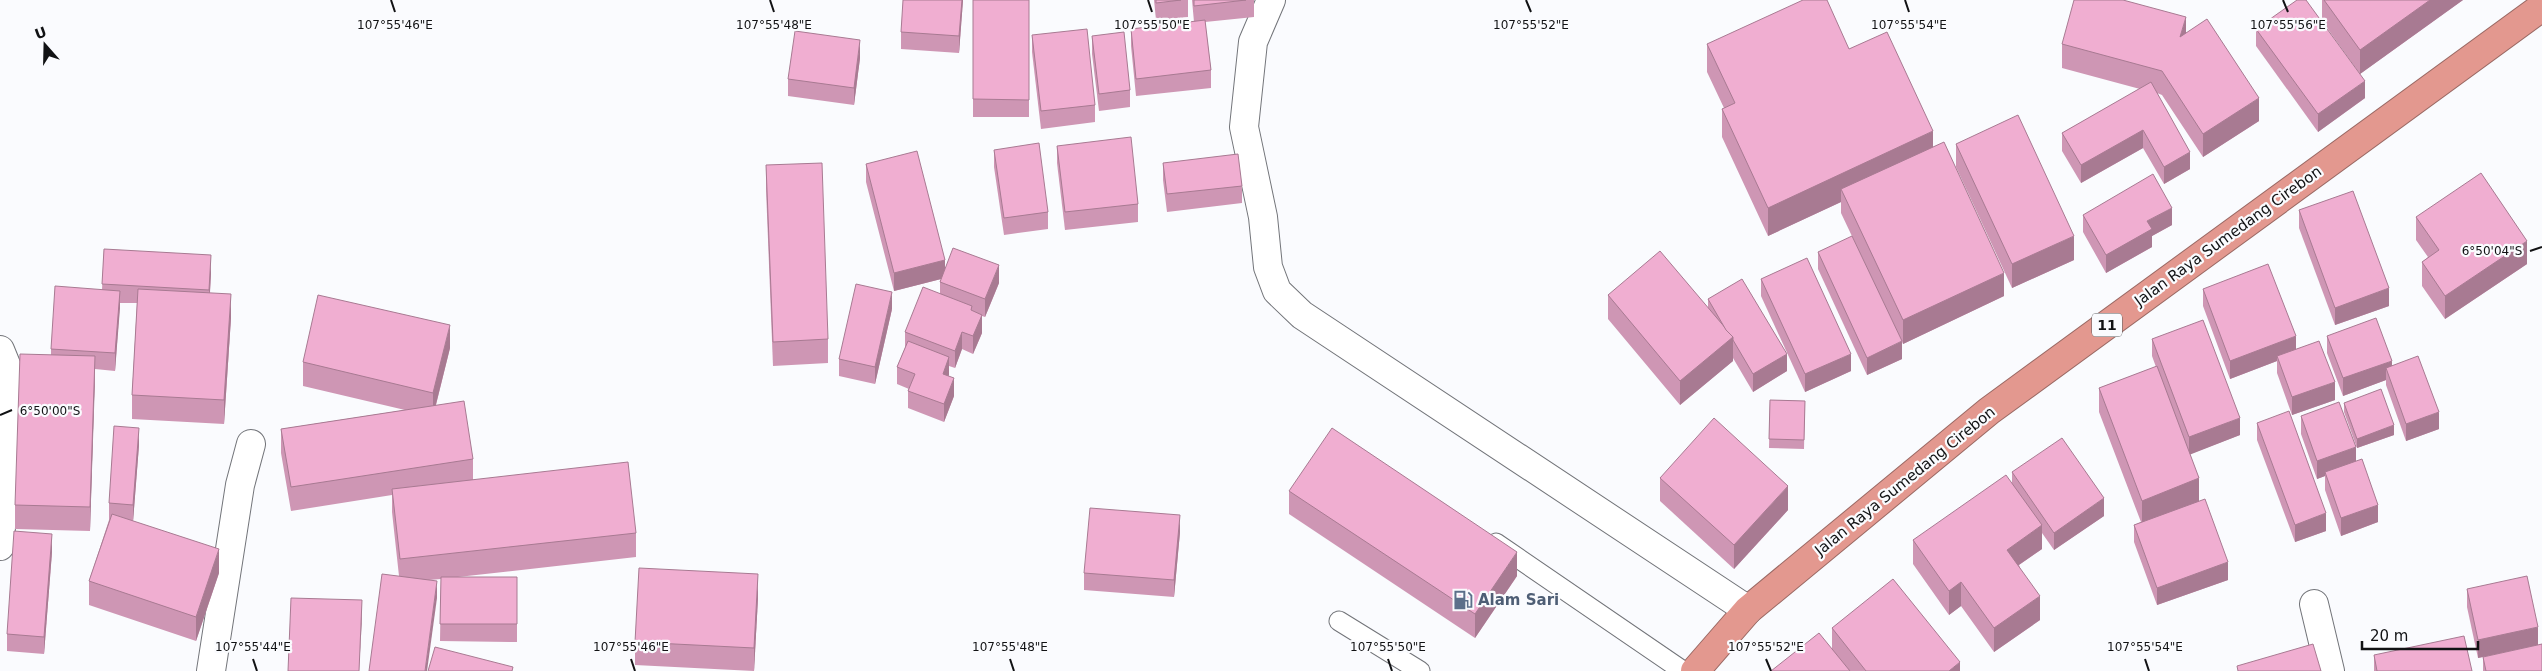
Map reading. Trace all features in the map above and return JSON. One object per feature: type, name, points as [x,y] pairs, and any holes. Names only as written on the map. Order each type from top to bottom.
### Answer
[{"type":"highway","name":"Jalan Raya Sumedang Cirebon","points":[[1695,671],[1748,610],[1989,411],[2542,7]]},
{"type":"street","points":[[1270,0],[1253,42],[1244,127],[1263,217],[1268,267],[1277,291],[1302,315],[1748,610]]},
{"type":"street","points":[[0,350],[9,372],[0,546]]},
{"type":"street","points":[[211,671],[240,485],[251,444]]},
{"type":"street","points":[[2314,604],[2330,671]]},
{"type":"lane","points":[[1477,530],[1683,671]]},
{"type":"lane","points":[[1339,621],[1420,671]]},
{"type":"building","points":[[903,0],[962,0],[959,36],[901,32]]},
{"type":"building","points":[[973,0],[1029,0],[1029,100],[973,99]]},
{"type":"building","points":[[1156,0],[1181,0],[1156,3]]},
{"type":"building","points":[[1194,0],[1246,0],[1194,6]]},
{"type":"building","points":[[1803,0],[1827,0],[1849,49],[1887,32],[1933,131],[1768,208],[1722,109],[1735,103],[1707,44]]},
{"type":"building","points":[[2074,0],[2123,0],[2186,17],[2180,37],[2207,19],[2259,98],[2203,134],[2162,71],[2062,44]]},
{"type":"building","points":[[2297,0],[2306,0],[2365,81],[2318,114],[2256,29]]},
{"type":"building","points":[[2324,0],[2430,0],[2360,50]]},
{"type":"building","points":[[1205,20],[1211,70],[1136,79],[1131,29]]},
{"type":"building","points":[[1087,29],[1095,105],[1041,111],[1032,35]]},
{"type":"building","points":[[795,31],[860,40],[854,88],[788,79]]},
{"type":"building","points":[[1124,32],[1130,90],[1099,94],[1092,36]]},
{"type":"building","points":[[2151,82],[2190,152],[2164,167],[2143,130],[2081,165],[2062,133]]},
{"type":"building","points":[[2018,115],[2074,236],[2012,264],[1956,144]]},
{"type":"building","points":[[1131,137],[1138,204],[1065,212],[1057,146]]},
{"type":"building","points":[[1944,142],[2004,273],[1903,320],[1841,189]]},
{"type":"building","points":[[1039,143],[1048,212],[1004,218],[994,150]]},
{"type":"building","points":[[917,151],[945,260],[894,273],[866,164]]},
{"type":"building","points":[[1238,154],[1242,186],[1167,194],[1163,163]]},
{"type":"building","points":[[822,163],[828,339],[773,342],[766,165]]},
{"type":"building","points":[[2481,173],[2527,241],[2445,296],[2422,262],[2439,250],[2416,217]]},
{"type":"building","points":[[2153,174],[2172,208],[2147,221],[2152,229],[2106,255],[2083,215]]},
{"type":"building","points":[[2353,191],[2389,288],[2335,308],[2299,210]]},
{"type":"building","points":[[1852,236],[1902,341],[1867,358],[1818,252]]},
{"type":"building","points":[[953,248],[999,265],[985,299],[940,282]]},
{"type":"building","points":[[104,249],[211,255],[209,290],[102,284]]},
{"type":"building","points":[[1660,251],[1733,337],[1680,381],[1608,295]]},
{"type":"building","points":[[1807,258],[1851,354],[1805,374],[1761,279]]},
{"type":"building","points":[[2268,264],[2296,336],[2230,361],[2203,289]]},
{"type":"building","points":[[1742,279],[1787,354],[1753,374],[1733,337],[1726,330],[1708,299]]},
{"type":"building","points":[[856,284],[892,292],[875,367],[839,359]]},
{"type":"building","points":[[55,286],[120,291],[115,353],[51,349]]},
{"type":"building","points":[[923,287],[972,306],[971,310],[982,315],[973,336],[962,332],[955,351],[905,332]]},
{"type":"building","points":[[138,289],[231,294],[224,400],[132,395]]},
{"type":"building","points":[[318,295],[450,325],[433,393],[303,362]]},
{"type":"building","points":[[2376,318],[2392,361],[2343,378],[2327,336]]},
{"type":"building","points":[[2203,320],[2240,418],[2189,437],[2152,339]]},
{"type":"building","points":[[908,341],[949,357],[943,374],[954,378],[944,404],[908,391],[915,374],[897,367]]},
{"type":"building","points":[[2319,341],[2335,382],[2292,397],[2277,356]]},
{"type":"building","points":[[20,354],[95,356],[90,507],[15,505]]},
{"type":"building","points":[[2418,356],[2439,412],[2406,424],[2386,368]]},
{"type":"building","points":[[2157,366],[2199,478],[2142,501],[2099,388]]},
{"type":"building","points":[[2381,389],[2394,425],[2357,439],[2344,403]]},
{"type":"building","points":[[1770,400],[1805,401],[1804,440],[1769,439]]},
{"type":"building","points":[[464,401],[473,459],[291,487],[281,429]]},
{"type":"building","points":[[2339,402],[2356,447],[2317,461],[2301,416]]},
{"type":"building","points":[[2289,411],[2326,513],[2295,525],[2257,423]]},
{"type":"building","points":[[1714,418],[1788,486],[1734,545],[1660,478]]},
{"type":"building","points":[[114,426],[139,428],[133,505],[109,503]]},
{"type":"building","points":[[1332,428],[1517,552],[1475,614],[1289,491]]},
{"type":"building","points":[[2062,438],[2104,498],[2054,533],[2012,472]]},
{"type":"building","points":[[2362,459],[2378,505],[2341,518],[2325,472]]},
{"type":"building","points":[[628,462],[636,533],[400,559],[392,489]]},
{"type":"building","points":[[2006,475],[2042,525],[2007,550],[2040,596],[1994,628],[1961,582],[1949,591],[1913,540]]},
{"type":"building","points":[[2205,499],[2228,562],[2157,588],[2134,525]]},
{"type":"building","points":[[1090,508],[1180,515],[1174,580],[1084,573]]},
{"type":"building","points":[[112,514],[219,549],[196,617],[89,581]]},
{"type":"building","points":[[14,531],[52,534],[44,637],[7,634]]},
{"type":"building","points":[[639,568],[758,574],[754,648],[635,642]]},
{"type":"building","points":[[382,574],[437,581],[425,671],[369,671]]},
{"type":"building","points":[[2527,576],[2538,627],[2478,640],[2467,589]]},
{"type":"building","points":[[441,577],[517,577],[517,624],[440,624]]},
{"type":"building","points":[[1893,579],[1960,662],[1949,671],[1866,671],[1832,628]]},
{"type":"building","points":[[291,598],[362,600],[359,671],[288,671]]},
{"type":"building","points":[[1819,633],[1850,671],[1771,671]]},
{"type":"building","points":[[2464,636],[2472,671],[2377,671],[2374,655]]},
{"type":"building","points":[[2313,644],[2321,671],[2238,671],[2237,666]]},
{"type":"building","points":[[2542,644],[2542,671],[2486,671],[2483,657]]},
{"type":"building","points":[[435,647],[513,667],[512,671],[428,671]]},
{"type":"place","name":"Alam Sari","points":[[1463,600]]}]
